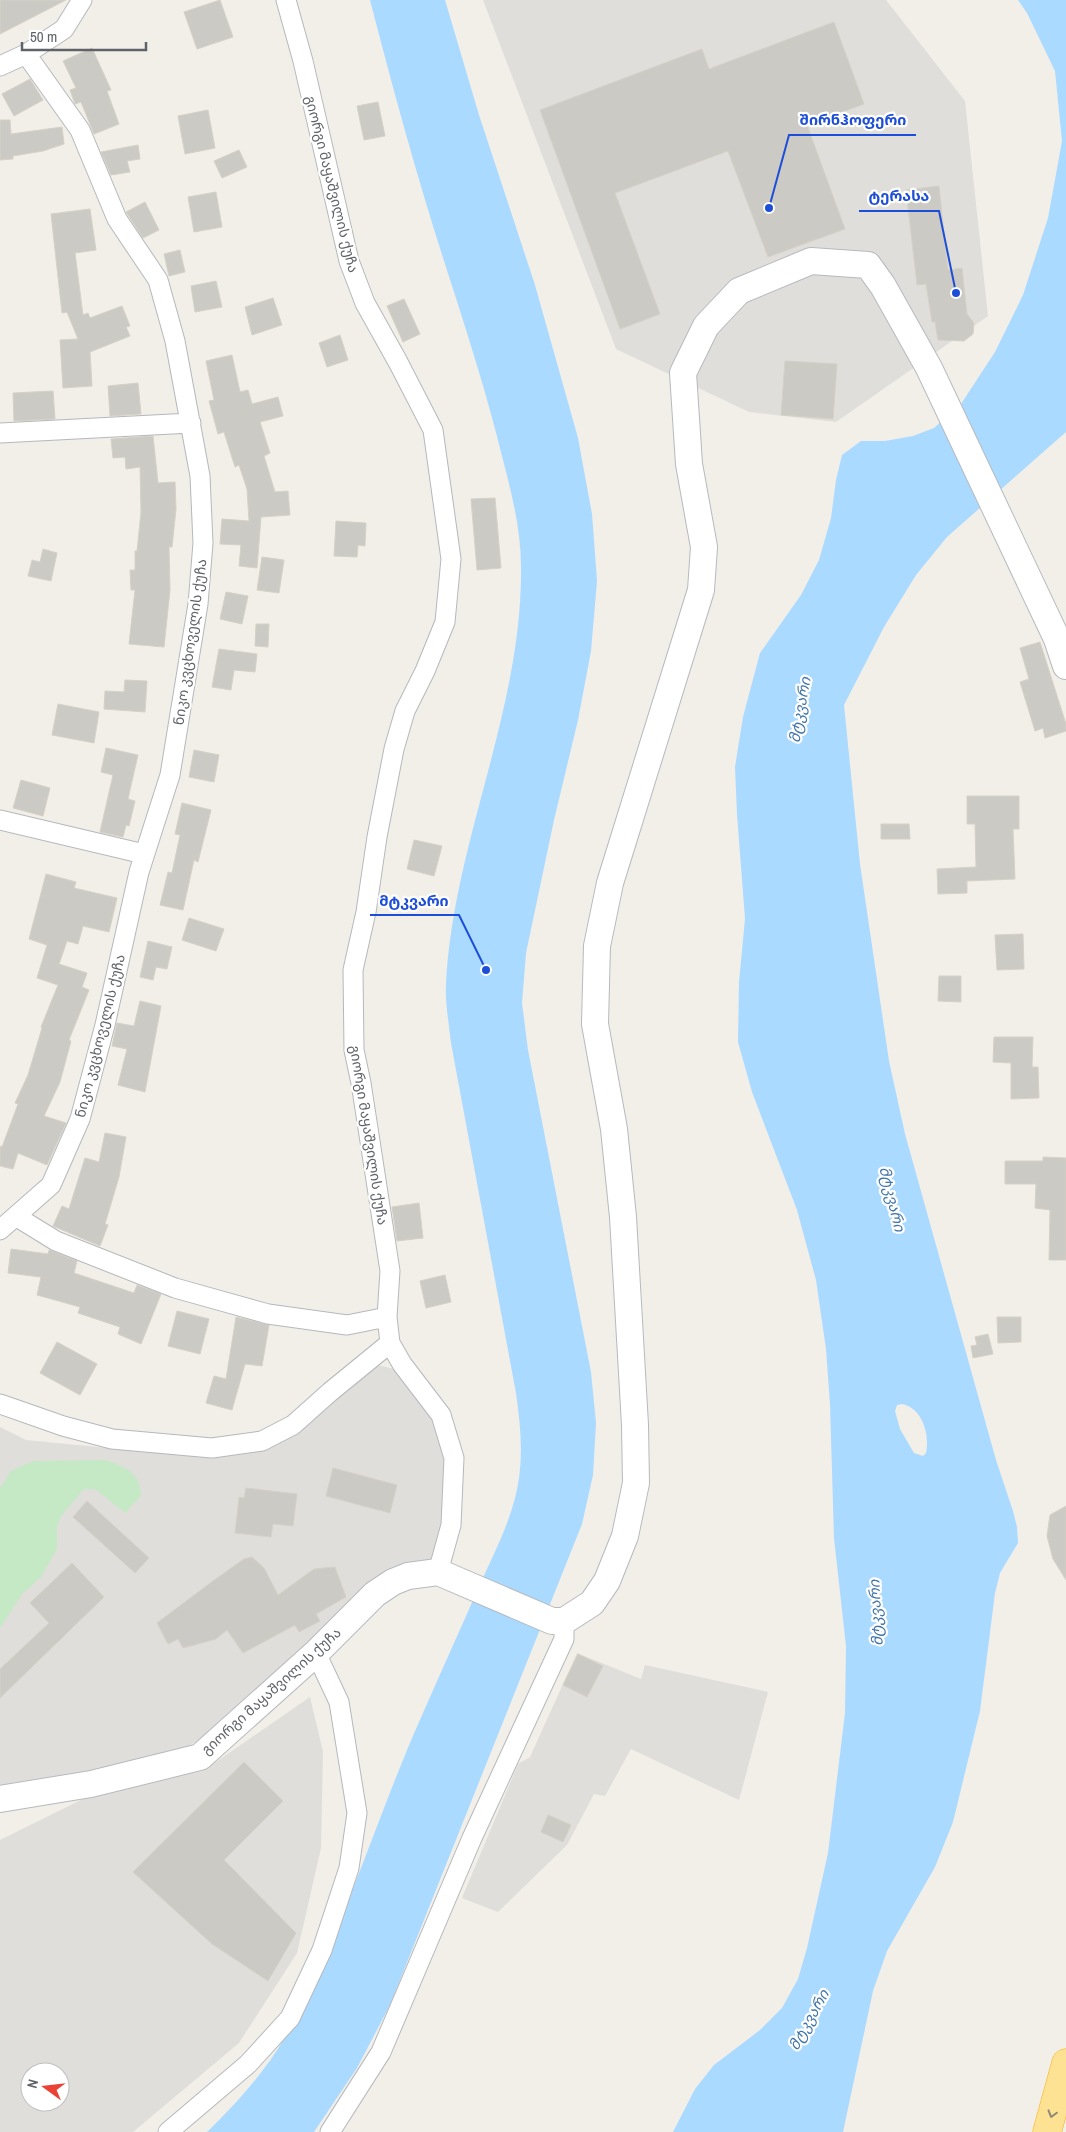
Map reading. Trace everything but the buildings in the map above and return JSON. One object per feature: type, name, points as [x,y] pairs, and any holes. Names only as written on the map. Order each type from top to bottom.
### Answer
[{"type":"highway","points":[[1047,2132],[1066,2063]]},
{"type":"street","points":[[0,66],[26,54],[64,30],[82,0]]},
{"type":"street","name":"გიორგი მაყაშვილის ქუჩა","points":[[0,1799],[91,1784],[200,1757],[316,1653],[375,1594],[393,1582],[408,1576],[438,1572],[451,1524],[454,1458],[441,1415],[402,1364],[390,1343],[387,1317],[390,1271],[363,1092],[354,1050],[353,970],[366,912],[377,836],[394,749],[405,711],[425,671],[445,622],[451,559],[433,430],[365,303],[348,261],[303,61],[286,0]]},
{"type":"street","name":"ნიკო კვცხოველის ქუჩა","points":[[0,1230],[51,1185],[80,1120],[105,1025],[144,854],[170,775],[198,604],[203,543],[200,476],[191,422],[175,342],[158,280],[116,219],[80,130],[26,54]]},
{"type":"street","points":[[558,1621],[592,1603],[607,1581],[625,1536],[636,1483],[635,1425],[623,1217],[614,1129],[595,1024],[597,946],[610,883],[701,590],[704,547],[689,464],[683,373],[706,326],[739,291],[811,261],[868,265],[883,286],[929,368],[1057,639],[1066,666]]},
{"type":"street","points":[[0,433],[191,422]]},
{"type":"street","points":[[0,820],[144,854]]},
{"type":"street","points":[[17,1217],[56,1240],[174,1288],[258,1311],[347,1325],[387,1317]]},
{"type":"street","points":[[0,1404],[63,1426],[112,1439],[212,1448],[262,1440],[293,1425],[390,1343]]},
{"type":"street","points":[[330,2132],[381,2052],[472,1838],[564,1639],[558,1621],[438,1572]]},
{"type":"street","points":[[168,2132],[248,2064],[290,2018],[322,1950],[349,1868],[357,1813],[339,1702],[316,1653]]},
{"type":"shaded area","points":[[483,0],[886,0],[965,101],[988,316],[836,422],[749,412],[616,349]]},
{"type":"shaded area","points":[[373,1364],[399,1370],[436,1413],[451,1456],[447,1520],[435,1559],[397,1567],[230,1720],[176,1754],[0,1790],[0,1427],[26,1440],[159,1453],[255,1450]]},
{"type":"shaded area","points":[[577,1653],[641,1679],[645,1665],[768,1692],[739,1800],[631,1749],[605,1796],[594,1794],[567,1845],[498,1912],[462,1898],[518,1764],[530,1757]]},
{"type":"shaded area","points":[[310,1697],[323,1752],[321,1848],[297,1953],[239,2043],[133,2132],[0,2132],[0,1840],[95,1793],[203,1771]]},
{"type":"green space","points":[[105,1460],[125,1468],[135,1476],[141,1496],[125,1513],[95,1489],[84,1489],[61,1516],[57,1526],[57,1549],[41,1577],[22,1594],[0,1628],[0,1488],[11,1471],[33,1461]]},
{"type":"water","points":[[370,0],[445,0],[479,115],[535,285],[578,438],[592,514],[597,581],[591,651],[578,720],[554,820],[526,953],[522,1003],[528,1050],[591,1372],[596,1423],[593,1475],[582,1524],[390,2005],[357,2068],[314,2132],[207,2132],[239,2099],[269,2062],[306,1998],[341,1917],[437,1680],[504,1532],[517,1492],[521,1456],[516,1393],[451,1043],[446,991],[451,931],[461,879],[500,724],[511,672],[519,619],[521,566],[518,526],[513,499],[490,411],[415,166]]},
{"type":"water","points":[[1018,0],[1066,0],[1066,432],[947,537],[916,575],[884,627],[844,705],[860,864],[889,1061],[905,1134],[996,1460],[1013,1511],[1018,1543],[1000,1573],[995,1593],[980,1711],[953,1822],[935,1867],[887,1951],[873,1991],[843,2132],[673,2132],[695,2089],[714,2065],[760,2030],[782,2008],[798,1979],[807,1948],[828,1853],[845,1713],[846,1646],[834,1538],[830,1404],[826,1349],[816,1280],[797,1210],[752,1092],[738,1042],[739,982],[745,919],[735,767],[743,717],[760,653],[801,595],[819,560],[831,518],[836,480],[842,455],[861,441],[885,441],[913,436],[934,428],[961,404],[995,352],[1023,295],[1048,218],[1062,141],[1055,71],[1027,13]],"holes":[[[902,1404],[909,1407],[920,1417],[926,1431],[927,1446],[926,1453],[923,1456],[914,1453],[900,1429],[895,1411],[897,1405]]]},
{"type":"place","name":"შირნჰოფერი","points":[[769,208]]},
{"type":"place","name":"ტერასა","points":[[956,293]]},
{"type":"place","name":"მტკვარი","points":[[486,970]]}]
